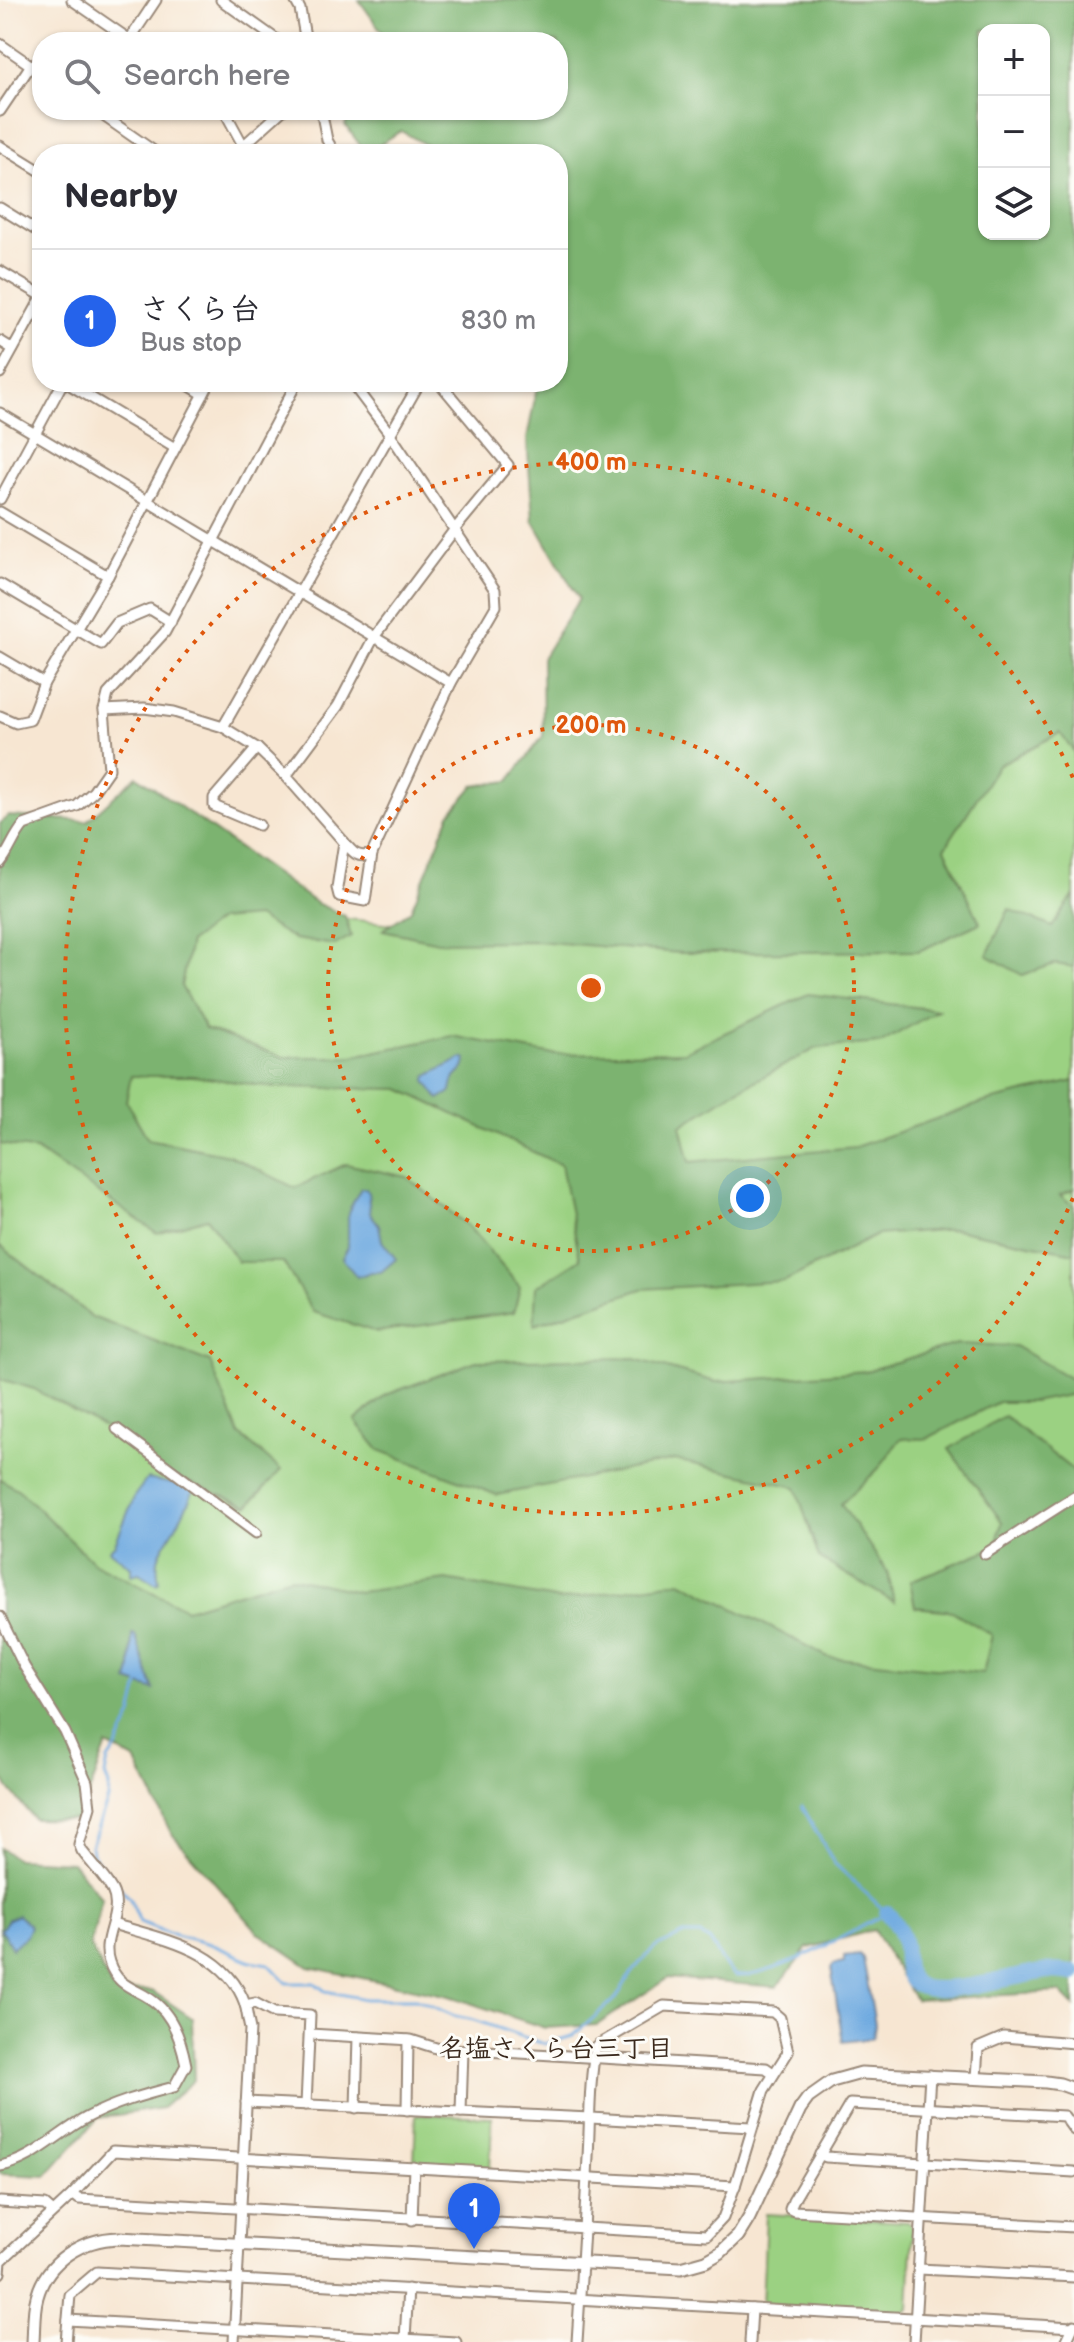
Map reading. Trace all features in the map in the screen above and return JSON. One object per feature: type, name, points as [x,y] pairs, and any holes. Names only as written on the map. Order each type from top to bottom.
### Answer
[{"type":"street","points":[[72,0],[117,32]]},
{"type":"street","points":[[136,32],[156,0]]},
{"type":"street","points":[[221,0],[266,32]]},
{"type":"street","points":[[295,0],[304,32]]},
{"type":"street","points":[[0,44],[31,65],[0,111]]},
{"type":"street","points":[[109,120],[144,144]]},
{"type":"street","points":[[229,120],[242,144]]},
{"type":"street","points":[[244,144],[272,120]]},
{"type":"street","points":[[323,120],[329,144]]},
{"type":"street","points":[[0,146],[32,166]]},
{"type":"street","points":[[0,208],[32,228]]},
{"type":"street","points":[[0,271],[32,290]]},
{"type":"street","points":[[0,373],[32,314]]},
{"type":"street","points":[[0,341],[13,349]]},
{"type":"street","points":[[0,499],[58,392]]},
{"type":"street","points":[[81,392],[175,448]]},
{"type":"street","points":[[0,716],[16,723],[30,720],[44,683],[108,576],[203,394],[200,392]]},
{"type":"street","points":[[0,863],[24,825],[77,806],[93,792],[109,769],[104,710],[108,694],[165,632],[292,392]]},
{"type":"street","points":[[344,842],[337,888],[339,896],[365,901],[372,854],[451,683],[496,606],[495,590],[358,392]]},
{"type":"street","points":[[223,727],[414,392]]},
{"type":"street","points":[[286,776],[338,706],[374,637],[455,529],[508,465],[447,392]]},
{"type":"street","points":[[0,413],[451,683]]},
{"type":"street","points":[[0,512],[108,576]]},
{"type":"street","points":[[0,584],[101,644],[117,623],[150,609],[171,622]]},
{"type":"street","points":[[0,657],[44,683]]},
{"type":"street","points":[[104,710],[144,708],[174,712],[223,727],[257,748],[286,776],[352,853],[358,856],[372,854]]},
{"type":"street","points":[[257,748],[214,798],[214,806],[259,825]]},
{"type":"street","points":[[117,1429],[256,1533]]},
{"type":"street","points":[[985,1554],[1074,1497]]},
{"type":"street","points":[[0,1617],[24,1666],[65,1732],[87,1782],[90,1807],[79,1844],[112,1891],[116,1907],[105,1946],[109,1964],[123,1985],[160,2006],[181,2039],[186,2065],[174,2087],[127,2099],[85,2119],[16,2163],[0,2166]]},
{"type":"street","points":[[113,1924],[187,1947],[212,1959],[238,1990],[245,2005],[250,2029],[234,2342]]},
{"type":"street","points":[[245,2005],[255,2003],[274,2013],[310,2015],[306,2105]]},
{"type":"street","points":[[73,2194],[79,2199],[412,2220],[584,2229],[707,2235],[723,2218],[764,2090],[788,2052],[780,2018],[773,2012],[664,2006],[596,2046],[590,2118],[587,2177],[584,2229],[580,2299],[577,2342]]},
{"type":"street","points":[[310,2034],[408,2040],[436,2048],[766,2068],[773,2073]]},
{"type":"street","points":[[356,2108],[358,2037]]},
{"type":"street","points":[[976,2078],[978,2048],[1004,2037],[1074,2043]]},
{"type":"street","points":[[407,2110],[408,2040]]},
{"type":"street","points":[[461,2112],[463,2050]]},
{"type":"street","points":[[33,2342],[39,2290],[58,2262],[80,2245],[108,2238],[681,2268],[706,2261],[731,2245],[749,2218],[794,2120],[808,2098],[832,2081],[861,2073],[930,2075],[1046,2082],[1074,2089]]},
{"type":"street","points":[[914,2342],[930,2075]]},
{"type":"street","points":[[246,2102],[751,2127]]},
{"type":"street","points":[[1074,2130],[1064,2116],[850,2104],[790,2209],[1074,2227]]},
{"type":"street","points":[[0,2273],[0,2261],[73,2194],[113,2151],[735,2186]]},
{"type":"street","points":[[820,2154],[826,2157],[1074,2172]]},
{"type":"street","points":[[412,2220],[414,2167]]},
{"type":"street","points":[[0,2202],[45,2205],[53,2212]]},
{"type":"street","points":[[919,2269],[1074,2277]]},
{"type":"street","points":[[66,2342],[70,2295],[97,2272],[1074,2326],[1066,2342]]},
{"type":"street","points":[[405,2339],[408,2289]]},
{"type":"street","points":[[750,2342],[752,2309]]},
{"type":"street","points":[[68,2320],[456,2342]]},
{"type":"green space","points":[[359,0],[1074,0],[1074,752],[1060,733],[998,765],[945,848],[980,923],[919,951],[680,953],[536,941],[438,942],[383,930],[411,910],[450,814],[474,786],[509,781],[543,736],[542,658],[579,599],[533,520],[527,439],[536,392],[568,392],[568,144],[424,144],[401,131],[380,144],[359,144],[345,125],[347,120],[568,120],[568,32],[382,32]]},
{"type":"green space","points":[[1074,725],[1074,1582],[995,1700],[183,1622],[0,1505],[0,989],[166,899],[421,927],[972,769]]},
{"type":"green space","points":[[137,776],[316,903],[345,916],[351,936],[335,945],[294,939],[257,917],[219,920],[190,942],[181,986],[205,1029],[283,1057],[348,1057],[452,1036],[549,1054],[684,1052],[808,994],[938,1010],[881,1043],[817,1048],[734,1092],[681,1126],[690,1162],[855,1147],[985,1102],[1074,1081],[1074,1189],[1060,1195],[1074,1206],[1074,1253],[955,1229],[877,1235],[785,1281],[642,1289],[534,1325],[536,1287],[580,1259],[561,1165],[400,1089],[272,1087],[193,1076],[131,1076],[126,1101],[148,1139],[229,1155],[295,1188],[346,1164],[407,1177],[468,1226],[520,1287],[514,1312],[376,1332],[313,1312],[283,1262],[238,1262],[207,1218],[157,1233],[36,1150],[0,1144],[0,824],[8,816],[87,821]]},
{"type":"green space","points":[[1074,895],[1074,967],[1055,964],[1022,975],[987,955],[1009,909],[1052,927]]},
{"type":"green space","points":[[0,1245],[92,1317],[210,1362],[239,1434],[281,1470],[248,1506],[152,1468],[135,1445],[34,1389],[0,1379]]},
{"type":"green space","points":[[957,1344],[1015,1346],[1074,1381],[1074,1394],[1032,1402],[998,1402],[926,1439],[901,1438],[878,1469],[841,1504],[888,1573],[894,1602],[819,1558],[796,1487],[675,1460],[497,1495],[379,1450],[355,1421],[386,1395],[476,1361],[632,1358],[716,1382],[866,1371]]},
{"type":"green space","points":[[1004,1416],[1074,1471],[1074,2006],[1060,1992],[915,2000],[874,1930],[808,1948],[777,1987],[668,1978],[597,2025],[545,2028],[449,1996],[309,1967],[259,1933],[171,1833],[135,1760],[107,1745],[79,1820],[34,1819],[8,1788],[0,1768],[0,1479],[19,1490],[94,1563],[186,1609],[290,1577],[359,1592],[446,1580],[561,1600],[681,1581],[828,1657],[983,1673],[992,1635],[952,1611],[915,1607],[910,1581],[996,1547],[1002,1522],[949,1449]],"holes":[[[132,1634],[135,1635],[153,1689],[128,1681]]]},
{"type":"green space","points":[[0,1848],[17,1859],[72,1862],[102,1899],[90,1946],[113,1990],[152,1991],[192,2018],[194,2080],[162,2108],[98,2118],[46,2176],[0,2174]]},
{"type":"green space","points":[[416,2114],[492,2117],[490,2170],[414,2164]]},
{"type":"green space","points":[[766,2214],[908,2222],[913,2228],[909,2309],[903,2313],[762,2306]]},
{"type":"water","points":[[466,1058],[464,1067],[454,1079],[450,1093],[439,1099],[426,1081],[427,1076]]},
{"type":"water","points":[[361,1188],[368,1193],[370,1213],[379,1225],[382,1241],[396,1259],[381,1272],[357,1277],[342,1258],[348,1247],[348,1212]]},
{"type":"water","points":[[147,1479],[194,1490],[160,1554],[157,1568],[159,1582],[156,1584],[139,1573],[131,1575],[131,1567],[109,1550],[115,1544],[135,1495]]},
{"type":"water","points":[[132,1634],[135,1635],[154,1690],[128,1681]]},
{"type":"water","points":[[18,1915],[30,1926],[26,1936],[12,1948],[1,1930],[8,1919]]},
{"type":"water","points":[[859,1954],[863,1958],[875,2024],[873,2038],[843,2042],[831,1968],[844,1962],[844,1956]]},
{"type":"waterway","points":[[139,1685],[132,1715],[108,1760],[105,1775],[109,1786],[108,1799],[91,1846],[92,1854],[130,1899],[140,1922],[210,1944],[251,1961],[269,1964],[287,1983],[315,1983],[325,1991],[365,1999],[416,1999],[455,2016],[544,2044],[573,2036],[617,1997],[631,1973],[646,1956],[656,1947],[682,1935],[701,1935],[710,1941],[734,1975],[748,1975],[767,1971],[811,1953],[887,1913],[834,1863],[802,1806]]},
{"type":"waterway","points":[[887,1913],[902,1936],[909,1977],[921,1987],[955,1988],[1049,1971],[1074,1973]]},
{"type":"place","name":"さくら台","points":[[474,2249]]},
{"type":"district","name":"名塩さくら台三丁目","points":[[556,2049]]}]
